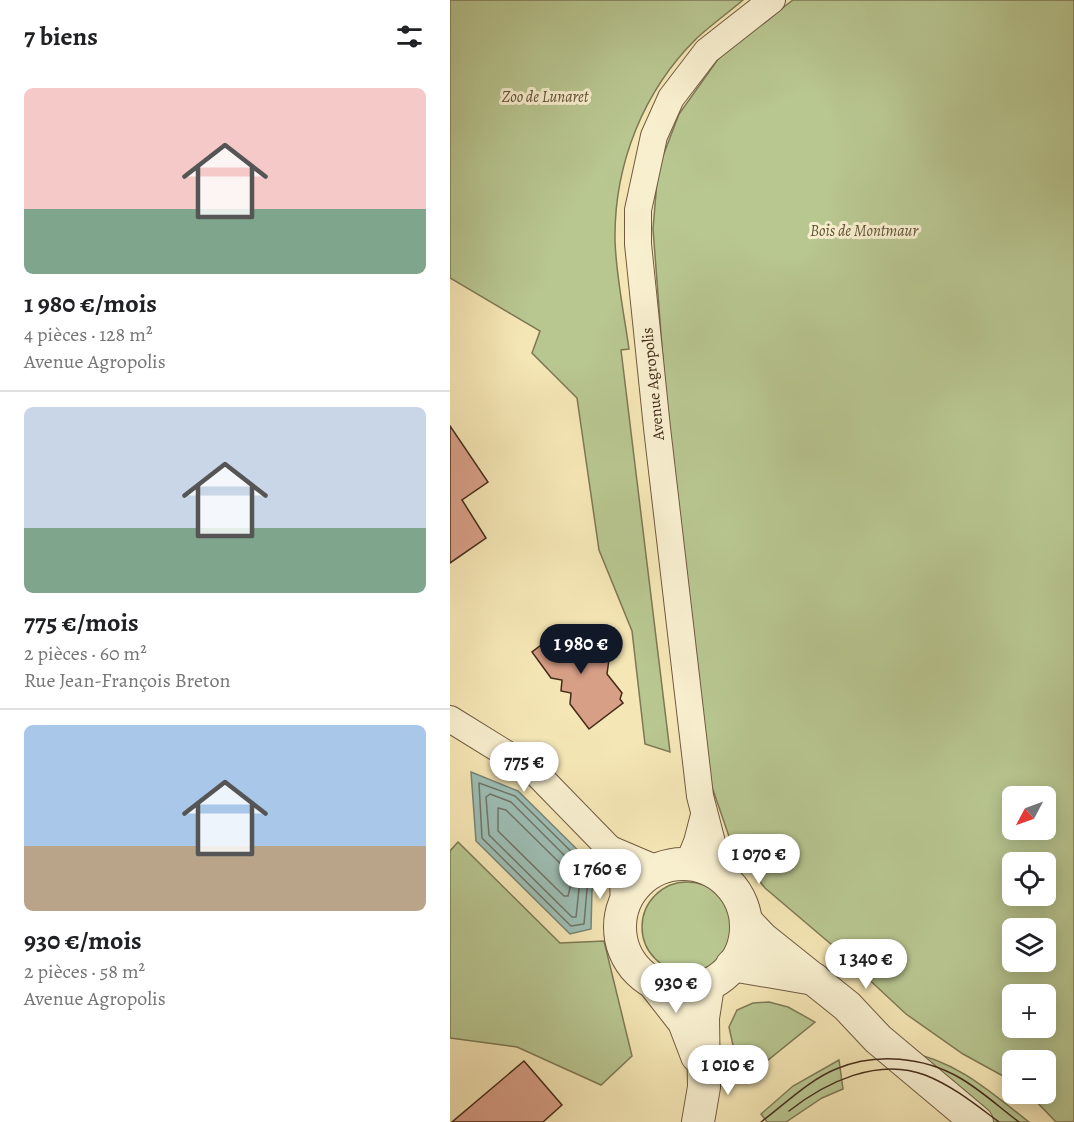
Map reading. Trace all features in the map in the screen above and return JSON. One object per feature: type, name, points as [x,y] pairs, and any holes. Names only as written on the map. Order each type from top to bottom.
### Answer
[{"type":"street","name":"Avenue Agropolis","points":[[721,877],[704,814],[657,428],[638,244],[638,210],[654,136],[671,98],[707,51],[772,0]]},
{"type":"street","points":[[450,719],[534,771],[609,849],[621,874],[624,905],[621,934],[624,948],[631,961],[652,981],[684,1022],[702,1068]]},
{"type":"street","name":"Avenue Agropolis","points":[[688,864],[704,814]]},
{"type":"street","points":[[609,849],[657,869]]},
{"type":"street","points":[[624,905],[639,881],[657,869],[688,864],[710,870],[721,877],[738,897],[746,921],[745,939],[732,965],[723,976],[708,986],[683,990],[667,988],[652,981]]},
{"type":"street","points":[[746,921],[762,938],[847,1006],[878,1039],[977,1122]]},
{"type":"street","points":[[732,965],[817,980]]},
{"type":"street","points":[[698,1122],[704,1087],[703,1018],[708,986]]},
{"type":"green space","name":"Zoo de Lunaret","points":[[450,0],[743,0],[697,38],[661,81],[635,131],[626,157],[616,212],[617,267],[629,349],[621,350],[670,752],[645,744],[632,631],[599,550],[577,398],[532,353],[540,331],[450,278]]},
{"type":"green space","name":"Bois de Montmaur","points":[[793,0],[1074,0],[1074,1122],[1056,1122],[1039,1104],[1056,1104],[1056,1050],[1002,1050],[1002,1075],[963,1054],[906,1014],[832,945],[765,888],[733,848],[711,784],[668,426],[653,229],[658,169],[679,114],[721,55]]},
{"type":"green space","points":[[458,842],[560,943],[604,941],[632,1056],[601,1085],[517,1047],[450,1038],[450,851]]},
{"type":"green space","points":[[687,882],[704,886],[719,895],[728,910],[732,927],[728,944],[719,959],[704,968],[687,972],[670,968],[655,959],[646,944],[642,927],[646,910],[655,895],[670,886]]},
{"type":"green space","points":[[769,1002],[788,1007],[815,1022],[741,1082],[729,1027],[737,1010],[753,1003]]},
{"type":"green space","points":[[905,1051],[941,1062],[971,1078],[1002,1101],[1002,1104],[1006,1104],[1029,1122],[987,1122]]},
{"type":"green space","points":[[839,1060],[843,1089],[822,1098],[786,1122],[767,1122],[761,1114],[793,1086]]},
{"type":"water","points":[[471,772],[518,791],[602,874],[592,890],[591,929],[570,934],[476,841]]},
{"type":"building","points":[[450,426],[488,482],[462,500],[486,538],[450,563]]},
{"type":"building","points":[[565,627],[573,630],[590,652],[610,652],[607,674],[622,693],[620,699],[623,703],[589,729],[570,704],[571,693],[561,691],[562,680],[551,678],[532,652]]},
{"type":"building","points":[[524,1061],[562,1105],[543,1122],[452,1122]]},
{"type":"tram line","points":[[761,1122],[826,1074],[851,1064],[883,1059],[915,1061],[946,1071],[975,1088],[1019,1122]]},
{"type":"tram line","points":[[789,1111],[836,1082],[853,1075],[889,1069],[907,1070],[935,1079],[964,1096],[999,1122]]}]
